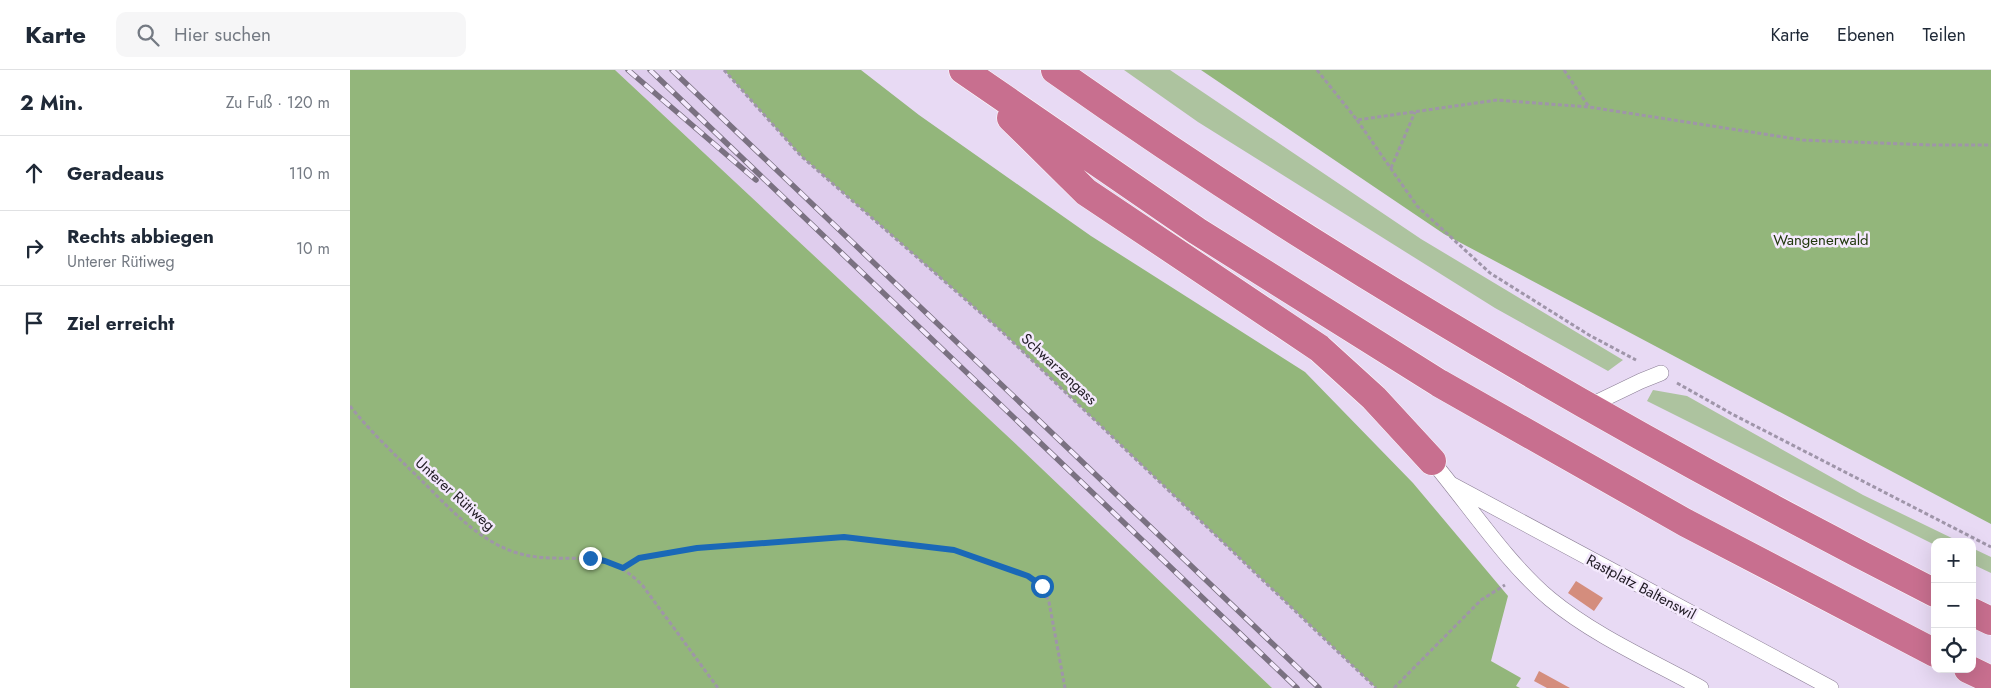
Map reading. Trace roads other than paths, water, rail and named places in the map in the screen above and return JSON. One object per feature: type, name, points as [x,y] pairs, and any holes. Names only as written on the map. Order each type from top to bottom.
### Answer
[{"type":"highway","points":[[962,70],[1086,192],[1319,348],[1357,381],[1432,461]]},
{"type":"highway","points":[[962,70],[1197,231],[1440,383],[1686,523],[1931,651]]},
{"type":"highway","points":[[1055,70],[1226,186],[1345,262],[1587,407],[1721,481],[1931,591]]},
{"type":"highway","points":[[1976,614],[1991,621]]},
{"type":"highway","points":[[1976,673],[1991,680]]},
{"type":"lane","points":[[1587,407],[1641,381],[1661,374]]},
{"type":"lane","name":"Rastplatz Baltenswil","points":[[1432,461],[1527,577],[1550,599],[1591,628],[1700,688]]},
{"type":"lane","name":"Rastplatz Baltenswil","points":[[1451,484],[1831,688]]},
{"type":"railway","points":[[628,70],[756,180]]},
{"type":"railway","points":[[650,70],[1297,688]]},
{"type":"railway","points":[[672,70],[1319,688]]},
{"type":"park label","name":"Wangenerwald","points":[[1821,240]]}]
